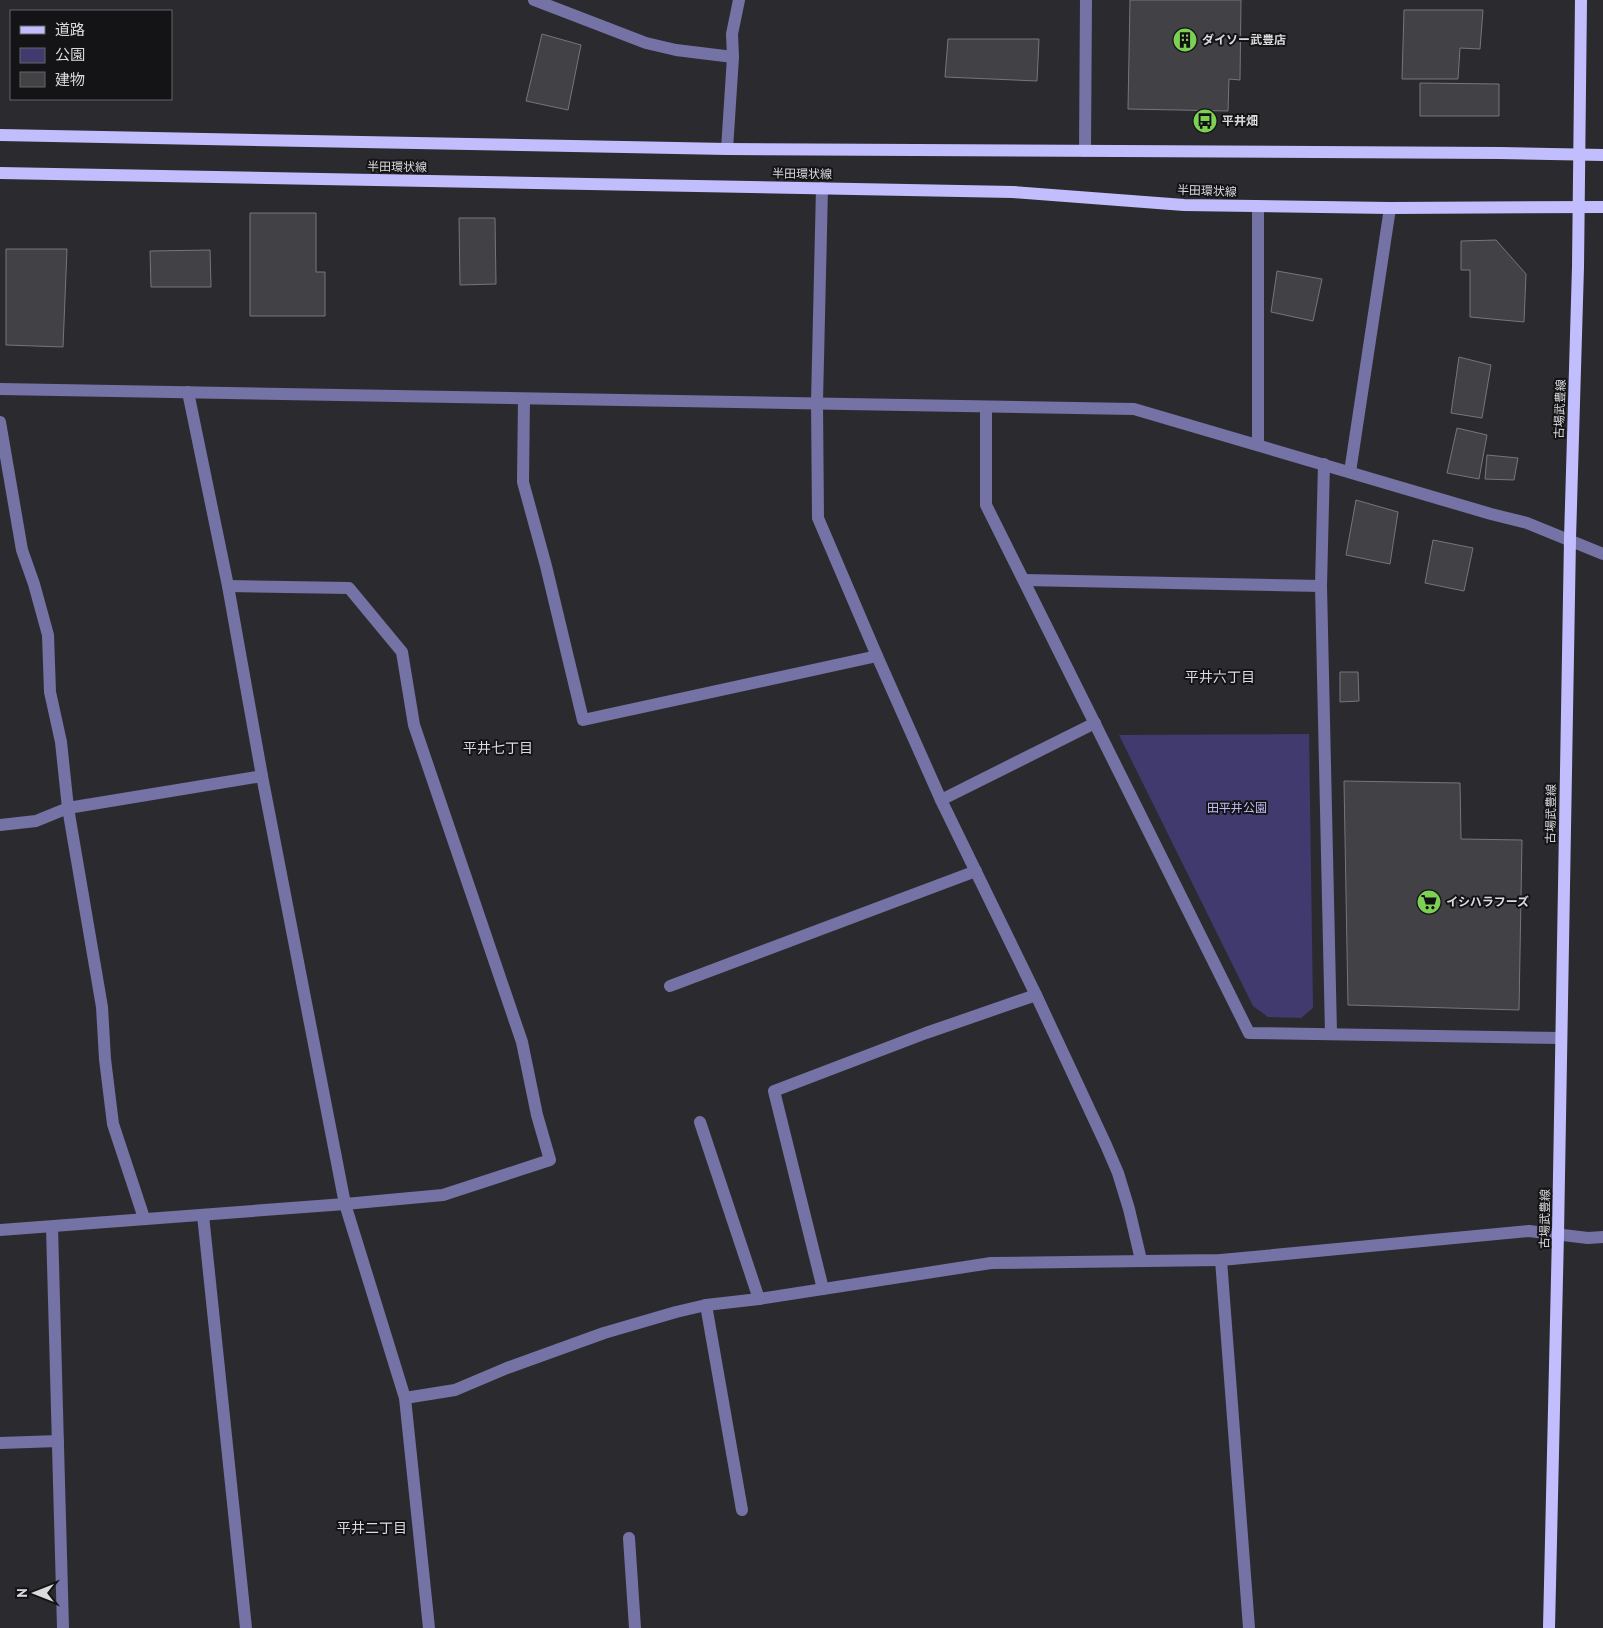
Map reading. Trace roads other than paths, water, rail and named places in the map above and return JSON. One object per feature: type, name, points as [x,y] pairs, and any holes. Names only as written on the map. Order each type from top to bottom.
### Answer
[{"type":"main road","name":"古場武豊線","points":[[1549,1628],[1570,540],[1578,267],[1581,0]]},
{"type":"main road","name":"半田環状線","points":[[0,135],[727,149],[1603,155]]},
{"type":"main road","name":"半田環状線","points":[[0,173],[1013,192],[1184,205],[1390,208],[1603,207]]},
{"type":"street","points":[[534,0],[646,43],[676,50],[733,58]]},
{"type":"street","points":[[727,149],[733,58],[732,34],[739,0]]},
{"type":"street","points":[[1084,151],[1086,0]]},
{"type":"street","points":[[822,188],[818,518],[941,800],[1036,996],[1118,1173],[1129,1208],[1141,1260]]},
{"type":"street","points":[[1258,206],[1258,444]]},
{"type":"street","points":[[1350,472],[1390,208]]},
{"type":"street","points":[[0,389],[1134,409],[1491,514],[1528,523],[1603,554]]},
{"type":"street","points":[[188,392],[228,586],[262,776],[345,1204],[406,1398],[429,1628]]},
{"type":"street","points":[[524,399],[523,482],[546,566],[583,720],[877,656]]},
{"type":"street","points":[[986,407],[986,505],[1249,1033],[1560,1038]]},
{"type":"street","points":[[0,422],[22,550],[34,584],[48,635],[50,692],[61,742],[68,808],[102,1007],[105,1059],[113,1124],[144,1218]]},
{"type":"street","points":[[1324,464],[1321,586],[1331,1033]]},
{"type":"street","points":[[1024,580],[1321,586]]},
{"type":"street","points":[[0,1230],[443,1195],[550,1160],[537,1114],[522,1042],[464,867],[414,725],[402,652],[349,588],[228,586]]},
{"type":"street","points":[[941,800],[1095,723]]},
{"type":"street","points":[[0,825],[36,821],[68,808],[262,776]]},
{"type":"street","points":[[670,986],[976,871]]},
{"type":"street","points":[[823,1289],[774,1091],[926,1033],[1036,996]]},
{"type":"street","points":[[700,1122],[759,1299]]},
{"type":"street","points":[[203,1215],[246,1628]]},
{"type":"street","points":[[52,1227],[63,1628]]},
{"type":"street","points":[[406,1398],[455,1390],[507,1368],[604,1333],[706,1305],[759,1299],[991,1264],[1221,1260],[1528,1231],[1588,1238],[1603,1237]]},
{"type":"street","points":[[1221,1260],[1249,1628]]},
{"type":"street","points":[[706,1305],[742,1510]]},
{"type":"street","points":[[0,1443],[58,1441]]},
{"type":"street","points":[[629,1538],[636,1628]]},
{"type":"place","name":"ダイソー武豊店","points":[[1185,40]]},
{"type":"place","name":"平井畑","points":[[1205,121]]},
{"type":"place","name":"イシハラフーズ","points":[[1429,902]]},
{"type":"district","name":"平井六丁目","points":[[1220,677]]},
{"type":"district","name":"平井七丁目","points":[[498,748]]},
{"type":"district","name":"平井二丁目","points":[[372,1528]]},
{"type":"park label","name":"田平井公園","points":[[1237,808]]}]
